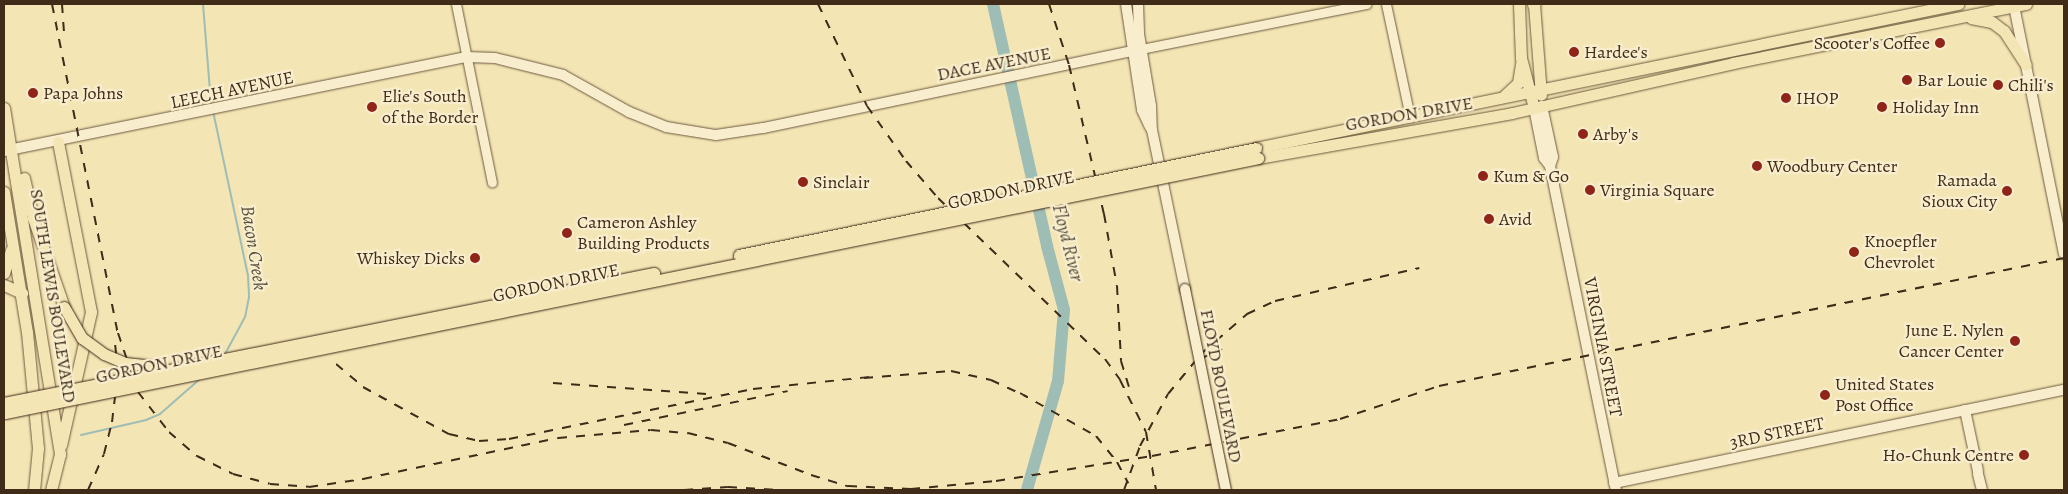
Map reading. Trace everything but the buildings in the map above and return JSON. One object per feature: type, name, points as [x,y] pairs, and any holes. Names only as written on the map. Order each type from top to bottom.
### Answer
[{"type":"main road","points":[[1126,4],[1136,50]]},
{"type":"main road","points":[[1136,50],[1138,4]]},
{"type":"main road","points":[[1502,97],[1516,86],[1521,58],[1520,4]]},
{"type":"main road","points":[[1535,4],[1536,90],[1538,107]]},
{"type":"main road","name":"GORDON DRIVE","points":[[4,410],[1257,153],[1502,97],[1958,4]]},
{"type":"main road","name":"GORDON DRIVE","points":[[4,410],[205,362],[1257,153],[1538,107],[1733,63],[2026,4]]},
{"type":"main road","points":[[2015,5],[2064,254]]},
{"type":"main road","points":[[1962,17],[1987,21],[2004,31],[2026,65]]},
{"type":"main road","name":"DACE AVENUE","points":[[629,112],[666,127],[716,135],[1136,50]]},
{"type":"main road","name":"FLOYD BOULEVARD","points":[[1136,50],[1151,106],[1152,130],[1226,490]]},
{"type":"main road","name":"LEECH AVENUE","points":[[8,150],[188,116],[467,57],[502,59],[564,75],[629,112]]},
{"type":"main road","points":[[1521,58],[1536,90]]},
{"type":"main road","name":"VIRGINIA STREET","points":[[1538,107],[1544,158],[1550,166],[1615,486]]},
{"type":"main road","name":"SOUTH LEWIS BOULEVARD","points":[[4,108],[8,150],[34,287],[60,454],[51,490]]},
{"type":"main road","points":[[58,142],[91,312],[60,454]]},
{"type":"main road","points":[[8,150],[20,162],[33,218],[64,308],[82,338],[115,360],[151,367],[205,362]]},
{"type":"main road","name":"SOUTH LEWIS BOULEVARD","points":[[4,192],[22,293],[38,461],[34,490]]},
{"type":"main road","points":[[11,233],[10,258],[4,274],[34,287]]},
{"type":"main road","points":[[4,286],[22,293]]},
{"type":"main road","name":"3RD STREET","points":[[1615,486],[2064,390]]},
{"type":"main road","points":[[1965,410],[1982,490]]},
{"type":"main road","points":[[25,490],[38,461]]},
{"type":"street","points":[[456,4],[492,182]]},
{"type":"street","name":"DACE AVENUE","points":[[1136,50],[1367,4]]},
{"type":"street","points":[[1386,4],[1410,117]]},
{"type":"waterway","name":"Bacon Creek","points":[[203,4],[211,104]]},
{"type":"waterway","name":"Floyd River","points":[[993,4],[1047,246],[1064,310],[1058,381],[1027,490]]},
{"type":"waterway","name":"Bacon Creek","points":[[213,111],[248,276],[249,297],[245,317],[225,354]]},
{"type":"waterway","name":"Bacon Creek","points":[[81,435],[146,420],[160,414],[200,379]]},
{"type":"railway","points":[[52,4],[118,333],[138,392],[169,432],[197,456],[233,474],[270,484],[309,487],[363,479],[558,438],[651,430],[688,433],[728,443],[811,475],[848,486],[911,489],[996,481],[1152,456],[1340,419],[1439,386],[2064,258]]},
{"type":"railway","points":[[62,4],[64,34]]},
{"type":"railway","points":[[818,4],[867,106],[906,161],[938,198],[1105,359],[1120,380],[1146,432],[1156,490]]},
{"type":"railway","points":[[1049,4],[1069,65],[1104,214],[1117,286],[1121,361],[1129,387]]},
{"type":"railway","points":[[1124,490],[1140,446],[1168,394],[1202,353],[1247,314],[1275,301],[1419,268]]},
{"type":"railway","points":[[88,490],[104,454],[112,422],[118,372],[115,343]]},
{"type":"railway","points":[[1202,358],[1222,349]]},
{"type":"railway","points":[[336,364],[363,387],[449,434],[479,441],[509,439],[753,389],[870,377]]},
{"type":"railway","points":[[864,378],[951,371],[991,380],[1027,397]]},
{"type":"railway","points":[[553,383],[707,394]]},
{"type":"railway","points":[[624,425],[788,391]]},
{"type":"railway","points":[[1020,393],[1096,436],[1117,462],[1128,483]]},
{"type":"railway","points":[[684,490],[728,487],[779,490]]},
{"type":"place","name":"Scooter's Coffee","points":[[1940,43]]},
{"type":"place","name":"Hardee's","points":[[1574,52]]},
{"type":"place","name":"Bar Louie","points":[[1907,80]]},
{"type":"place","name":"Chili's","points":[[1998,85]]},
{"type":"place","name":"Papa Johns","points":[[33,93]]},
{"type":"place","name":"IHOP","points":[[1786,98]]},
{"type":"place","name":"Elie's South of the Border","points":[[372,107]]},
{"type":"place","name":"Holiday Inn","points":[[1882,107]]},
{"type":"place","name":"Arby's","points":[[1583,134]]},
{"type":"place","name":"Woodbury Center","points":[[1757,166]]},
{"type":"place","name":"Kum & Go","points":[[1483,176]]},
{"type":"place","name":"Sinclair","points":[[803,182]]},
{"type":"place","name":"Virginia Square","points":[[1590,190]]},
{"type":"place","name":"Ramada Sioux City","points":[[2007,191]]},
{"type":"place","name":"Avid","points":[[1489,219]]},
{"type":"place","name":"Cameron Ashley Building Products","points":[[567,233]]},
{"type":"place","name":"Knoepfler Chevrolet","points":[[1854,252]]},
{"type":"place","name":"Whiskey Dicks","points":[[475,258]]},
{"type":"place","name":"June E. Nylen Cancer Center","points":[[2015,341]]},
{"type":"place","name":"United States Post Office","points":[[1825,395]]},
{"type":"place","name":"Ho-Chunk Centre","points":[[2024,455]]}]
